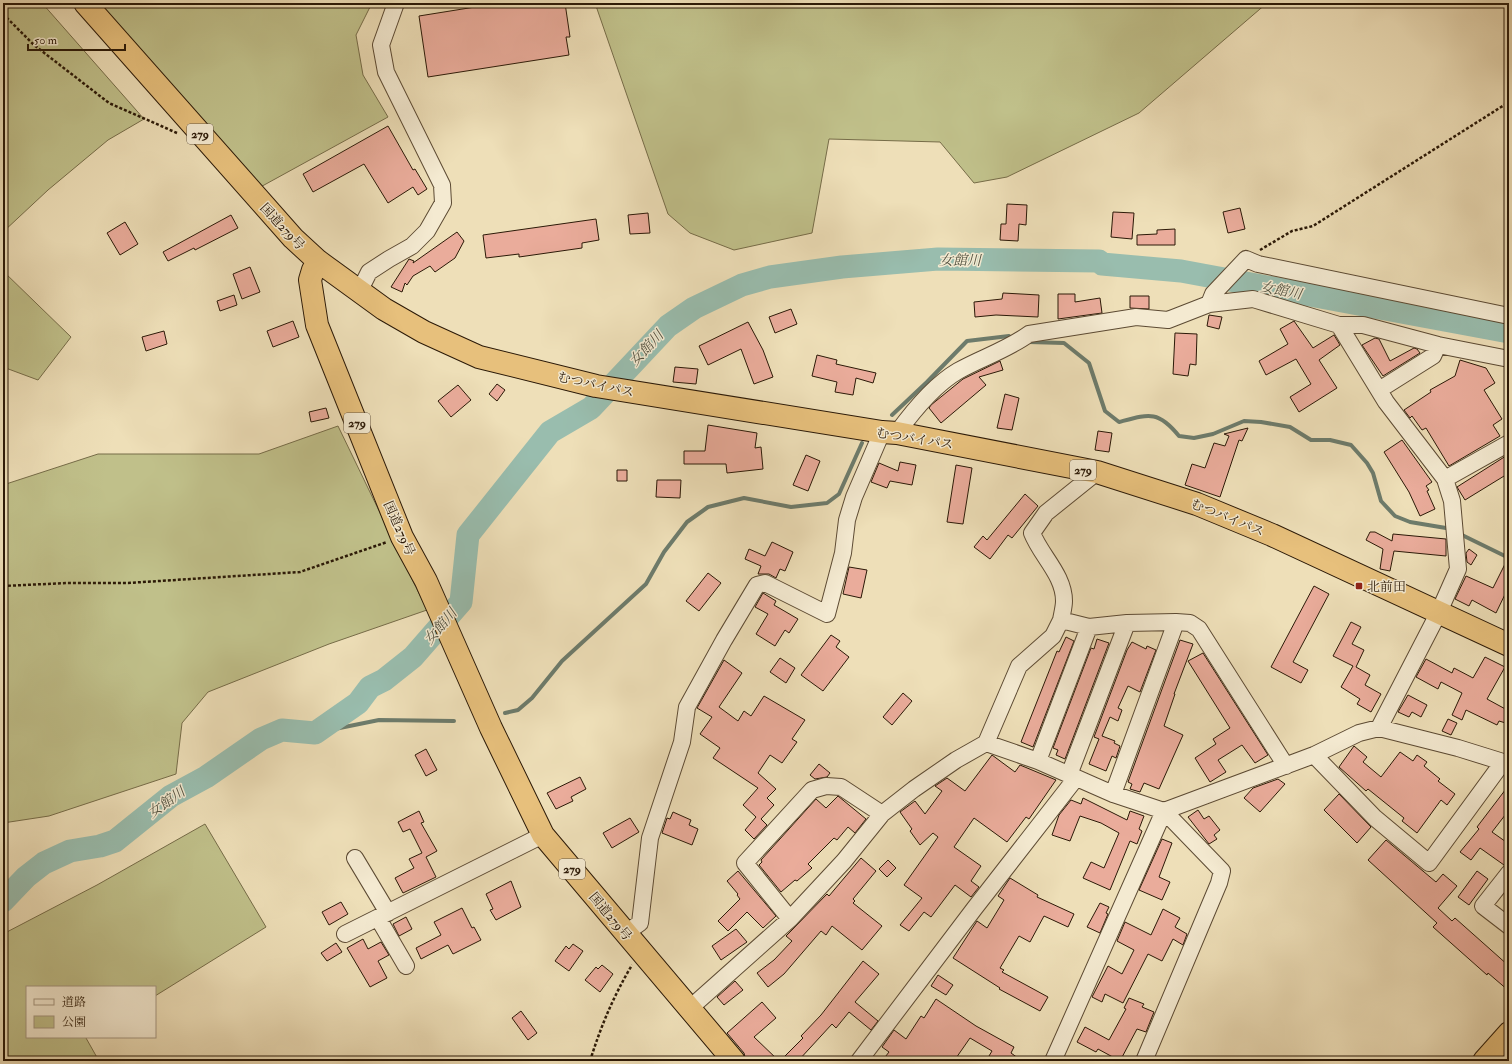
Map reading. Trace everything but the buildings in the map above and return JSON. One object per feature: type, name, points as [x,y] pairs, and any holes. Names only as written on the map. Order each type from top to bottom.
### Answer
[{"type":"highway","name":"国道279号","points":[[85,3],[293,238],[318,261],[312,270],[310,280],[317,325],[402,537],[426,581],[491,728],[543,835],[734,1061]]},
{"type":"highway","name":"むつバイパス","points":[[318,261],[359,292],[424,332],[479,357],[596,386],[889,432],[1096,472],[1198,504],[1509,645]]},
{"type":"highway","points":[[1484,1061],[1509,1033]]},
{"type":"street","points":[[359,292],[369,272],[389,258],[412,246],[427,231],[443,203],[442,185],[386,72],[381,45],[396,3]]},
{"type":"street","points":[[626,933],[640,923],[650,838],[682,742],[687,707],[724,640],[757,585],[766,583],[827,614],[843,553],[847,520],[854,497],[889,432],[921,401],[956,372],[1015,344],[1029,334],[1136,317],[1168,320],[1211,299],[1242,262],[1258,264],[1509,316]]},
{"type":"street","points":[[1211,299],[1253,299],[1339,325],[1363,325],[1438,345],[1509,359]]},
{"type":"street","points":[[1339,325],[1379,390],[1445,479],[1452,501],[1458,569],[1439,612],[1379,728]]},
{"type":"street","points":[[1379,390],[1433,356],[1438,345]]},
{"type":"street","points":[[1445,479],[1509,443]]},
{"type":"street","points":[[689,1009],[790,919],[844,861],[882,814],[950,764],[986,743],[1019,666],[1053,636],[1061,620],[1064,601],[1060,583],[1037,544],[1032,532],[1046,513],[1096,472]]},
{"type":"street","points":[[1061,620],[1089,627],[1127,623],[1190,623],[1199,629],[1286,766]]},
{"type":"street","points":[[1113,794],[1176,622]]},
{"type":"street","points":[[860,1061],[1072,777],[1127,623]]},
{"type":"street","points":[[1038,761],[1089,627]]},
{"type":"street","points":[[1053,1061],[1164,811],[1286,766],[1359,734],[1379,728],[1458,748],[1503,762],[1429,863],[1374,818],[1314,755]]},
{"type":"street","points":[[986,743],[1038,761],[1113,794],[1164,811],[1222,871],[1219,883],[1144,1061]]},
{"type":"street","points":[[790,919],[745,863],[812,790],[826,786],[840,787],[882,814]]},
{"type":"street","points":[[345,934],[543,835]]},
{"type":"street","points":[[355,858],[406,966]]},
{"type":"street","points":[[1509,873],[1483,906],[1509,926]]},
{"type":"path","points":[[3,14],[34,45],[109,103],[179,134]]},
{"type":"path","points":[[1242,262],[1292,231],[1313,226],[1509,102]]},
{"type":"path","points":[[3,586],[67,583],[128,583],[300,572],[402,537]]},
{"type":"path","points":[[590,1061],[602,1021],[618,987],[641,950]]},
{"type":"green space","points":[[3,3],[42,3],[144,119],[108,140],[48,190],[3,232]]},
{"type":"green space","points":[[100,3],[372,3],[356,35],[363,75],[388,117],[255,190]]},
{"type":"green space","points":[[595,3],[1267,3],[1139,113],[1007,177],[974,183],[940,142],[829,139],[812,233],[734,250],[690,233],[668,214]]},
{"type":"green space","points":[[3,271],[71,337],[38,380],[3,367]]},
{"type":"green space","points":[[338,426],[427,610],[329,644],[208,692],[182,723],[176,774],[49,816],[3,823],[3,485],[98,454],[259,454]]},
{"type":"green space","points":[[205,824],[266,927],[156,995],[156,986],[26,986],[26,1038],[86,1038],[99,1061],[3,1061],[3,934],[97,885]]},
{"type":"waterway","name":"女館川","points":[[3,901],[26,877],[44,863],[70,851],[100,846],[115,841],[171,796],[206,777],[261,739],[282,730],[315,733],[358,703],[370,687],[384,680],[413,657],[461,602],[468,535],[550,432],[591,408],[668,326],[694,308],[742,285],[770,277],[842,267],[938,259],[1099,261],[1102,264],[1181,271],[1509,332]]},
{"type":"waterway","points":[[892,415],[967,341],[1009,336]]},
{"type":"waterway","points":[[1029,342],[1064,343],[1089,363],[1105,411],[1119,422],[1138,417],[1152,416],[1165,422],[1179,436],[1194,438],[1213,434],[1244,421],[1261,422],[1290,427],[1311,440],[1330,440],[1351,445],[1367,463],[1373,473],[1381,501],[1395,516],[1410,522],[1446,528]]},
{"type":"waterway","points":[[505,713],[518,710],[532,698],[562,661],[646,584],[664,552],[687,522],[708,507],[744,498],[791,507],[827,503],[839,494],[862,443]]},
{"type":"waterway","points":[[1462,535],[1509,558]]},
{"type":"waterway","points":[[315,733],[379,720],[454,721]]},
{"type":"place","name":"北前田","points":[[1359,586]]}]
